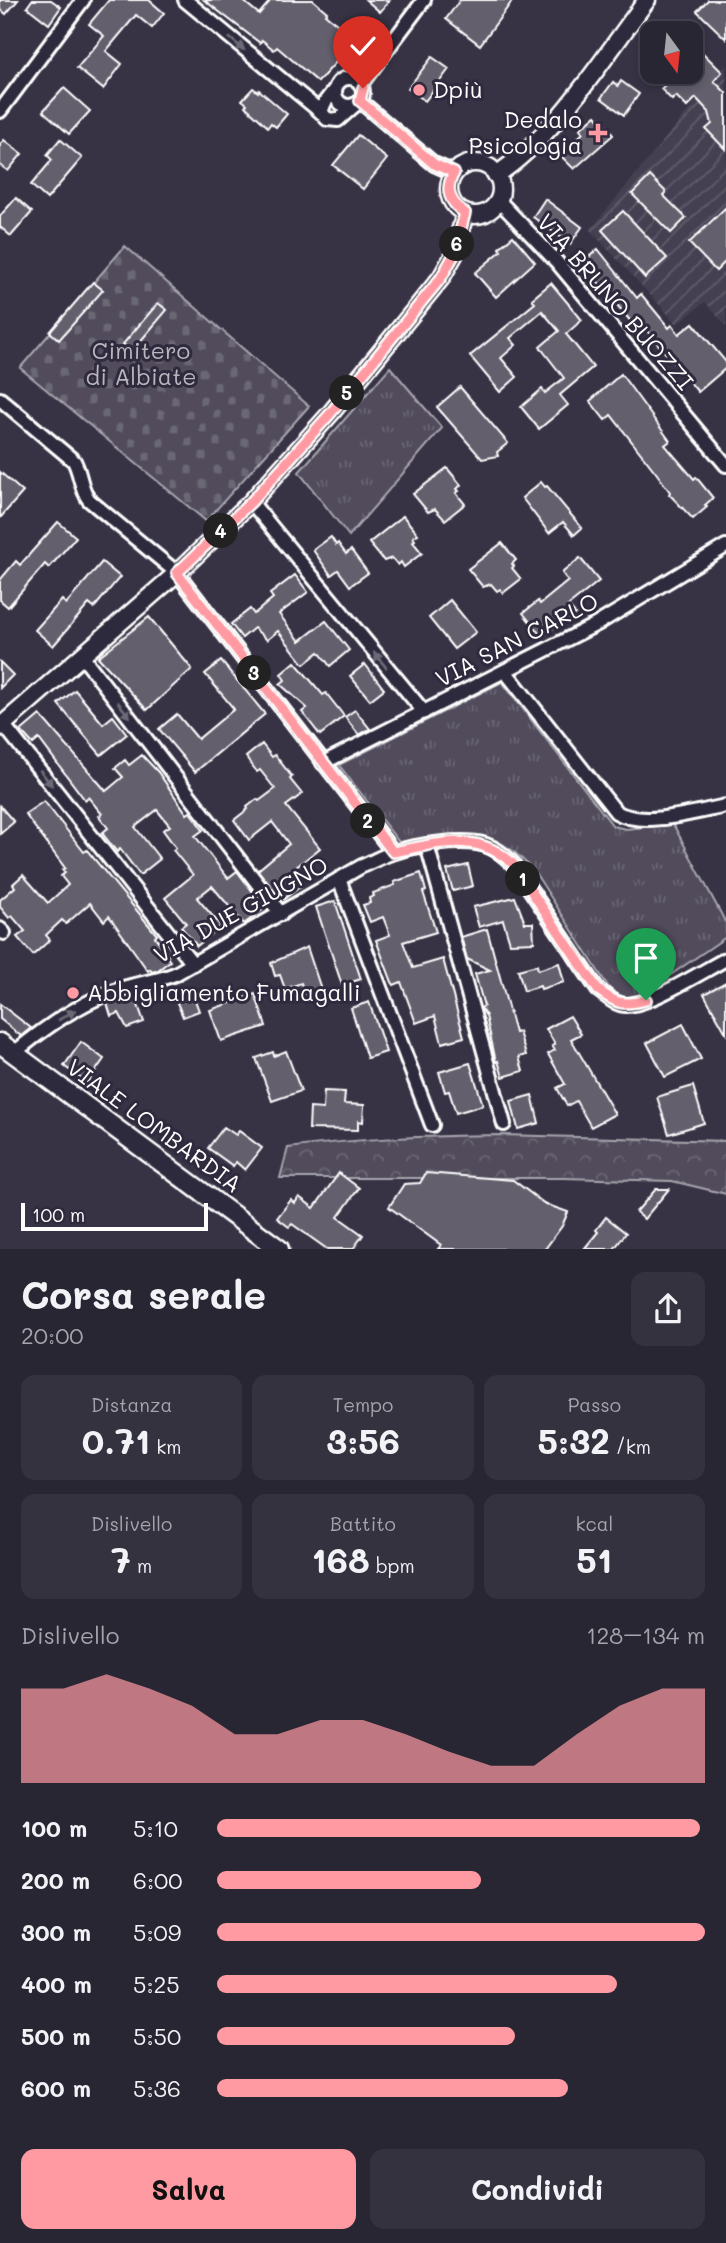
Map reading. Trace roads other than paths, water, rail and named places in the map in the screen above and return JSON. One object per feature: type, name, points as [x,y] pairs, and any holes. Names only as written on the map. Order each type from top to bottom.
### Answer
[{"type":"main road","name":"VIALE LOMBARDIA","points":[[7,1048],[279,1249]]},
{"type":"street","points":[[0,111],[83,0]]},
{"type":"street","points":[[185,0],[327,119],[338,120],[358,102],[363,93],[361,84],[424,0]]},
{"type":"street","points":[[496,175],[512,164],[556,121],[647,0]]},
{"type":"street","points":[[321,112],[340,80],[349,78],[361,84]]},
{"type":"street","points":[[335,89],[338,102],[347,106],[358,102]]},
{"type":"street","points":[[358,102],[434,164],[454,173]]},
{"type":"street","points":[[475,163],[485,166],[496,175],[500,192],[498,200],[485,213],[465,213],[454,206],[449,189],[454,173],[463,166],[475,163]]},
{"type":"street","name":"VIA BRUNO BUOZZI","points":[[498,200],[556,261],[726,465]]},
{"type":"street","points":[[193,964],[2,726],[177,573],[251,502],[330,414],[441,278],[454,255],[465,213]]},
{"type":"street","points":[[0,399],[74,461],[79,471],[82,492],[89,500],[177,573],[393,852]]},
{"type":"street","points":[[251,502],[424,712]]},
{"type":"street","name":"VIA SAN CARLO","points":[[323,763],[597,624],[726,546]]},
{"type":"street","points":[[82,656],[281,914]]},
{"type":"street","points":[[505,671],[616,812],[628,819],[647,819],[726,807]]},
{"type":"street","name":"VIA DUE GIUGNO","points":[[7,1048],[38,1033],[80,1007],[126,987],[157,981],[193,964],[339,879],[393,852],[427,845],[470,842],[501,852],[513,864],[598,990],[614,1002],[627,1005],[646,1000],[726,960]]},
{"type":"street","points":[[427,845],[504,1124]]},
{"type":"street","points":[[339,879],[432,1125]]},
{"type":"place","name":"Dpiù","points":[[419,90]]},
{"type":"place","name":"Dedalo Psicologia","points":[[598,133]]},
{"type":"place","name":"Abbigliamento Fumagalli","points":[[73,993]]},
{"type":"park label","name":"Cimitero di Albiate","points":[[141,364]]}]
